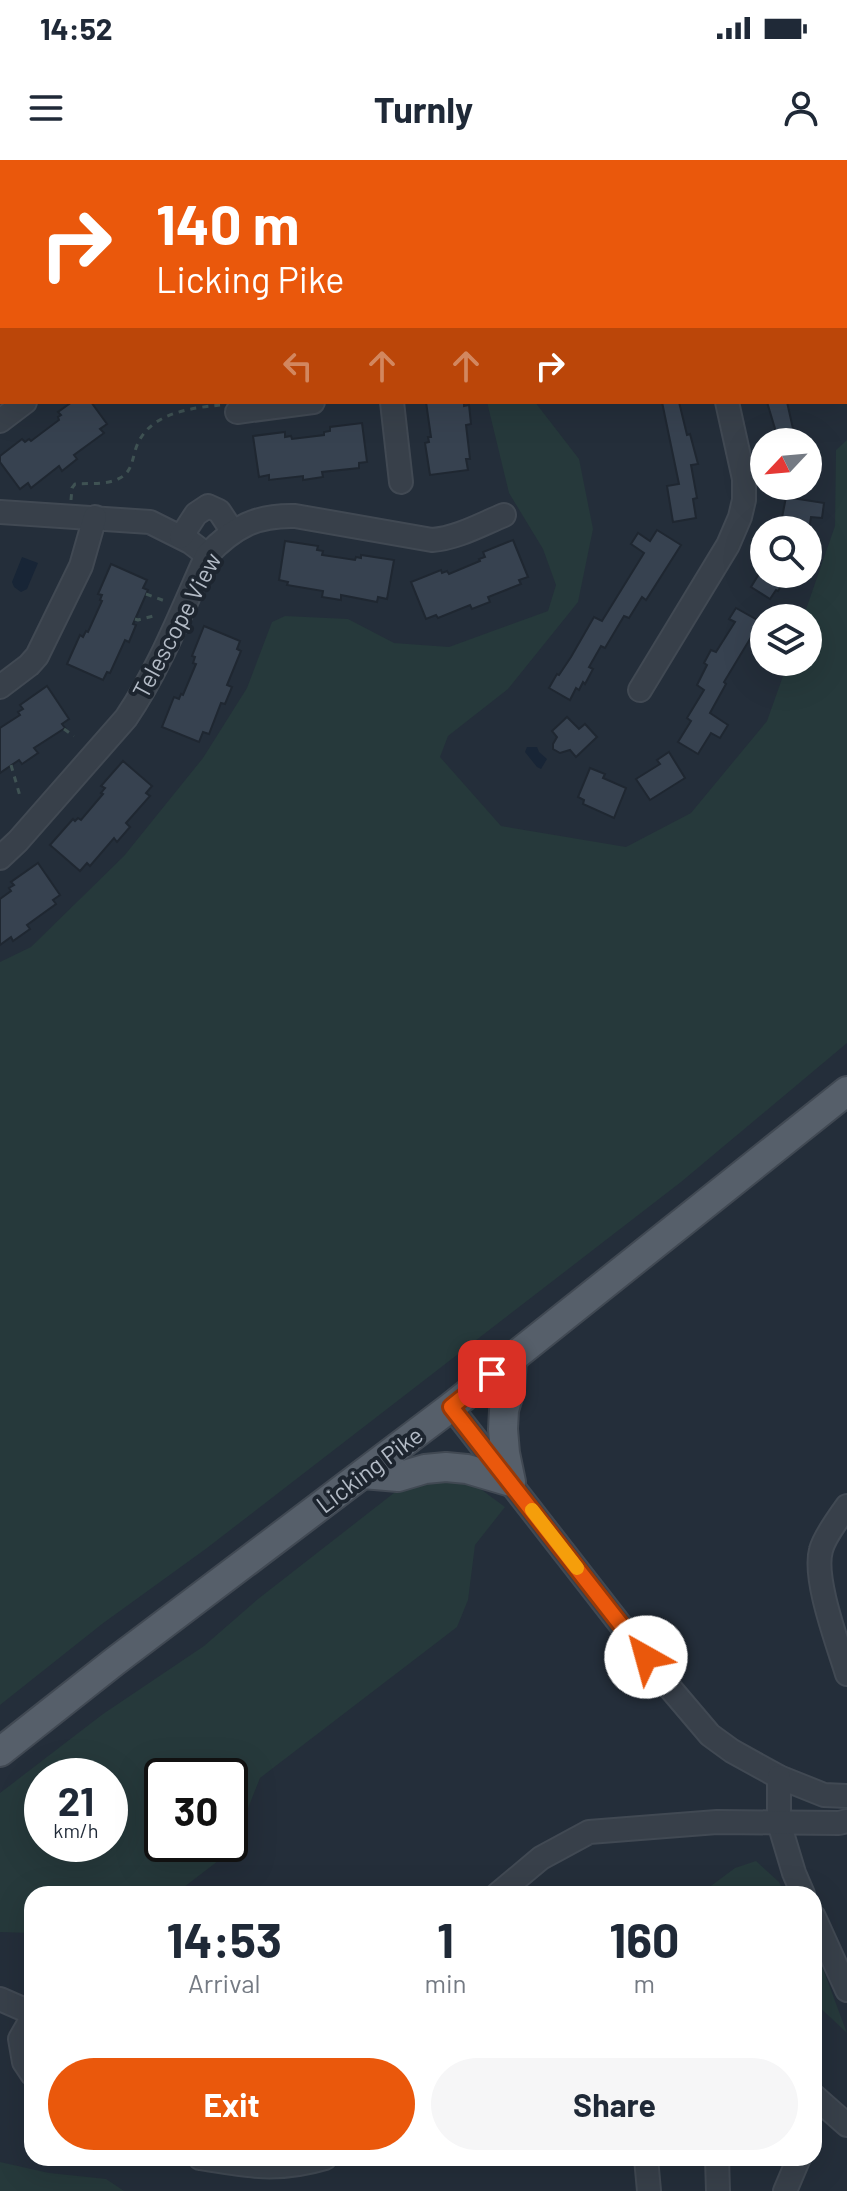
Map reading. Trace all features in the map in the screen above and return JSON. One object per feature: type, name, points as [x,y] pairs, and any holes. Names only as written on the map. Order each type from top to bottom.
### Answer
[{"type":"main road","name":"Licking Pike","points":[[0,1752],[451,1407],[847,1091]]},
{"type":"main road","points":[[363,1474],[398,1477],[446,1467],[467,1469],[511,1482],[503,1429],[512,1358]]},
{"type":"street","points":[[0,421],[22,404]]},
{"type":"street","points":[[237,412],[298,404]]},
{"type":"street","points":[[392,404],[401,482]]},
{"type":"street","points":[[640,690],[728,545],[740,517],[744,479],[727,404]]},
{"type":"street","points":[[181,537],[196,514],[208,506],[219,511],[233,532]]},
{"type":"street","points":[[0,512],[150,522],[181,537],[207,555]]},
{"type":"street","name":"Telescope View","points":[[0,858],[126,718],[193,591],[207,555],[233,532],[258,519],[295,516],[432,540],[460,534],[504,515]]},
{"type":"street","points":[[0,687],[37,656],[81,566],[95,517]]},
{"type":"street","points":[[451,1407],[665,1682],[710,1735],[779,1777],[824,1795],[847,1796]]},
{"type":"street","points":[[847,1506],[821,1549],[820,1575],[847,1674]]},
{"type":"street","points":[[779,1777],[779,1823],[800,1886]]},
{"type":"street","points":[[508,1886],[541,1858],[589,1832],[717,1822],[847,1821]]},
{"type":"street","points":[[822,1935],[847,1990]]},
{"type":"street","points":[[0,1999],[24,2012]]},
{"type":"street","points":[[24,2031],[20,2039],[24,2062]]},
{"type":"street","points":[[822,2110],[847,2125]]},
{"type":"street","points":[[249,2166],[278,2166]]},
{"type":"street","points":[[647,2166],[649,2191]]},
{"type":"street","points":[[717,2166],[718,2191]]},
{"type":"street","points":[[785,2191],[796,2166]]},
{"type":"path","points":[[72,507],[73,485],[122,478],[132,466],[139,440],[165,417],[185,410],[229,404]]},
{"type":"path","points":[[236,404],[237,412]]},
{"type":"path","points":[[135,619],[157,615]]},
{"type":"path","points":[[64,729],[74,736]]},
{"type":"path","points":[[11,765],[20,796]]},
{"type":"shaded area","points":[[487,404],[537,404],[579,459],[593,529],[578,602],[508,689],[448,736],[440,757],[501,826],[626,847],[691,813],[767,721],[783,676],[822,676],[822,604],[808,604],[813,588],[822,588],[822,563],[835,526],[836,450],[847,440],[847,1043],[681,1182],[0,1705],[0,962],[31,947],[124,856],[203,758],[247,688],[272,622],[285,616],[348,619],[394,643],[449,647],[548,611],[556,585],[543,549],[509,493]]},
{"type":"shaded area","points":[[437,1474],[471,1482],[505,1507],[475,1545],[468,1600],[457,1627],[260,1778],[248,1808],[248,1758],[144,1758],[144,1862],[217,1862],[185,1886],[24,1886],[24,1933],[0,1932],[0,1793],[24,1775],[24,1862],[128,1862],[128,1758],[46,1758],[103,1714],[204,1646],[258,1599],[399,1489]]},
{"type":"shaded area","points":[[756,1861],[781,1886],[711,1886],[735,1868]]},
{"type":"shaded area","points":[[822,1967],[823,1969],[847,2033],[822,2010]]},
{"type":"shaded area","points":[[0,2162],[49,2173],[106,2179],[124,2191],[0,2191]]},
{"type":"water","points":[[22,557],[38,563],[27,589],[21,592],[12,582]]},
{"type":"water","points":[[527,747],[537,747],[547,759],[541,769],[525,752]]},
{"type":"building","points":[[69,404],[92,404],[107,424],[100,429],[104,433],[74,455],[77,459],[62,471],[59,466],[31,488],[28,483],[20,489],[0,462],[0,456],[22,439],[31,441],[59,420],[61,415],[58,412]]},
{"type":"building","points":[[426,404],[469,405],[471,424],[466,425],[470,459],[466,459],[468,470],[430,475],[425,443],[431,437]]},
{"type":"building","points":[[662,404],[679,404],[698,464],[691,465],[697,498],[693,499],[696,518],[673,522],[667,486],[679,484]]},
{"type":"building","points":[[768,404],[787,404],[793,428],[775,428]]},
{"type":"building","points":[[362,423],[367,462],[359,463],[359,468],[322,472],[323,477],[303,480],[303,476],[269,480],[269,475],[259,477],[253,436],[285,432],[285,437],[291,436],[292,439],[324,435],[330,427]]},
{"type":"building","points":[[785,500],[824,503],[822,518],[782,516]]},
{"type":"building","points":[[657,530],[681,545],[646,600],[642,597],[629,618],[624,616],[605,648],[601,646],[589,667],[593,669],[585,684],[583,682],[579,690],[576,688],[570,700],[549,688],[594,617],[602,621],[644,553],[631,544],[638,533],[650,541]]},
{"type":"building","points":[[513,540],[528,577],[519,580],[521,584],[488,597],[490,602],[472,609],[470,605],[438,618],[436,615],[426,619],[411,582],[441,570],[449,574],[480,561],[485,557],[483,552]]},
{"type":"building","points":[[285,541],[318,546],[317,550],[323,551],[322,555],[355,560],[361,555],[394,560],[387,599],[378,597],[377,602],[341,595],[341,600],[322,597],[323,591],[287,585],[288,582],[279,580]]},
{"type":"building","points":[[111,564],[147,580],[143,588],[148,590],[133,624],[136,625],[129,642],[125,640],[110,673],[107,672],[103,680],[67,664],[80,635],[83,637],[88,632],[102,601],[102,595],[98,594]]},
{"type":"building","points":[[753,588],[780,588],[770,599]]},
{"type":"building","points":[[736,608],[750,616],[750,639],[724,682],[726,684],[710,713],[728,725],[720,738],[711,733],[698,754],[678,742],[691,721],[687,718],[704,690],[697,685],[707,665],[704,663],[711,650],[716,652],[735,622],[729,619]]},
{"type":"building","points":[[204,626],[240,641],[237,649],[241,651],[227,685],[232,687],[225,704],[221,703],[209,734],[203,732],[199,742],[162,727],[174,697],[179,699],[183,695],[196,664],[192,656]]},
{"type":"building","points":[[47,686],[69,719],[62,724],[65,728],[34,748],[38,753],[22,764],[19,760],[0,773],[0,728],[20,715],[18,712],[23,709],[20,705]]},
{"type":"building","points":[[567,717],[579,729],[585,724],[597,737],[576,757],[570,750],[560,753],[553,749],[557,737],[552,731]]},
{"type":"building","points":[[669,752],[685,778],[650,800],[636,779],[660,764],[657,760]]},
{"type":"building","points":[[123,761],[152,786],[146,793],[150,796],[126,823],[130,827],[117,842],[114,838],[90,866],[87,863],[80,871],[50,845],[73,819],[81,820],[103,794],[105,788],[101,786]]},
{"type":"building","points":[[590,768],[605,774],[603,778],[626,788],[614,818],[583,804],[584,800],[578,797]]},
{"type":"building","points":[[38,863],[60,895],[53,900],[56,904],[27,925],[30,929],[13,941],[11,937],[0,945],[0,899],[11,891],[9,888],[14,885],[11,882]]},
{"type":"slow traffic","points":[[532,1510],[577,1568]]},
{"type":"route","points":[[492,1374],[451,1407],[646,1657]]}]
